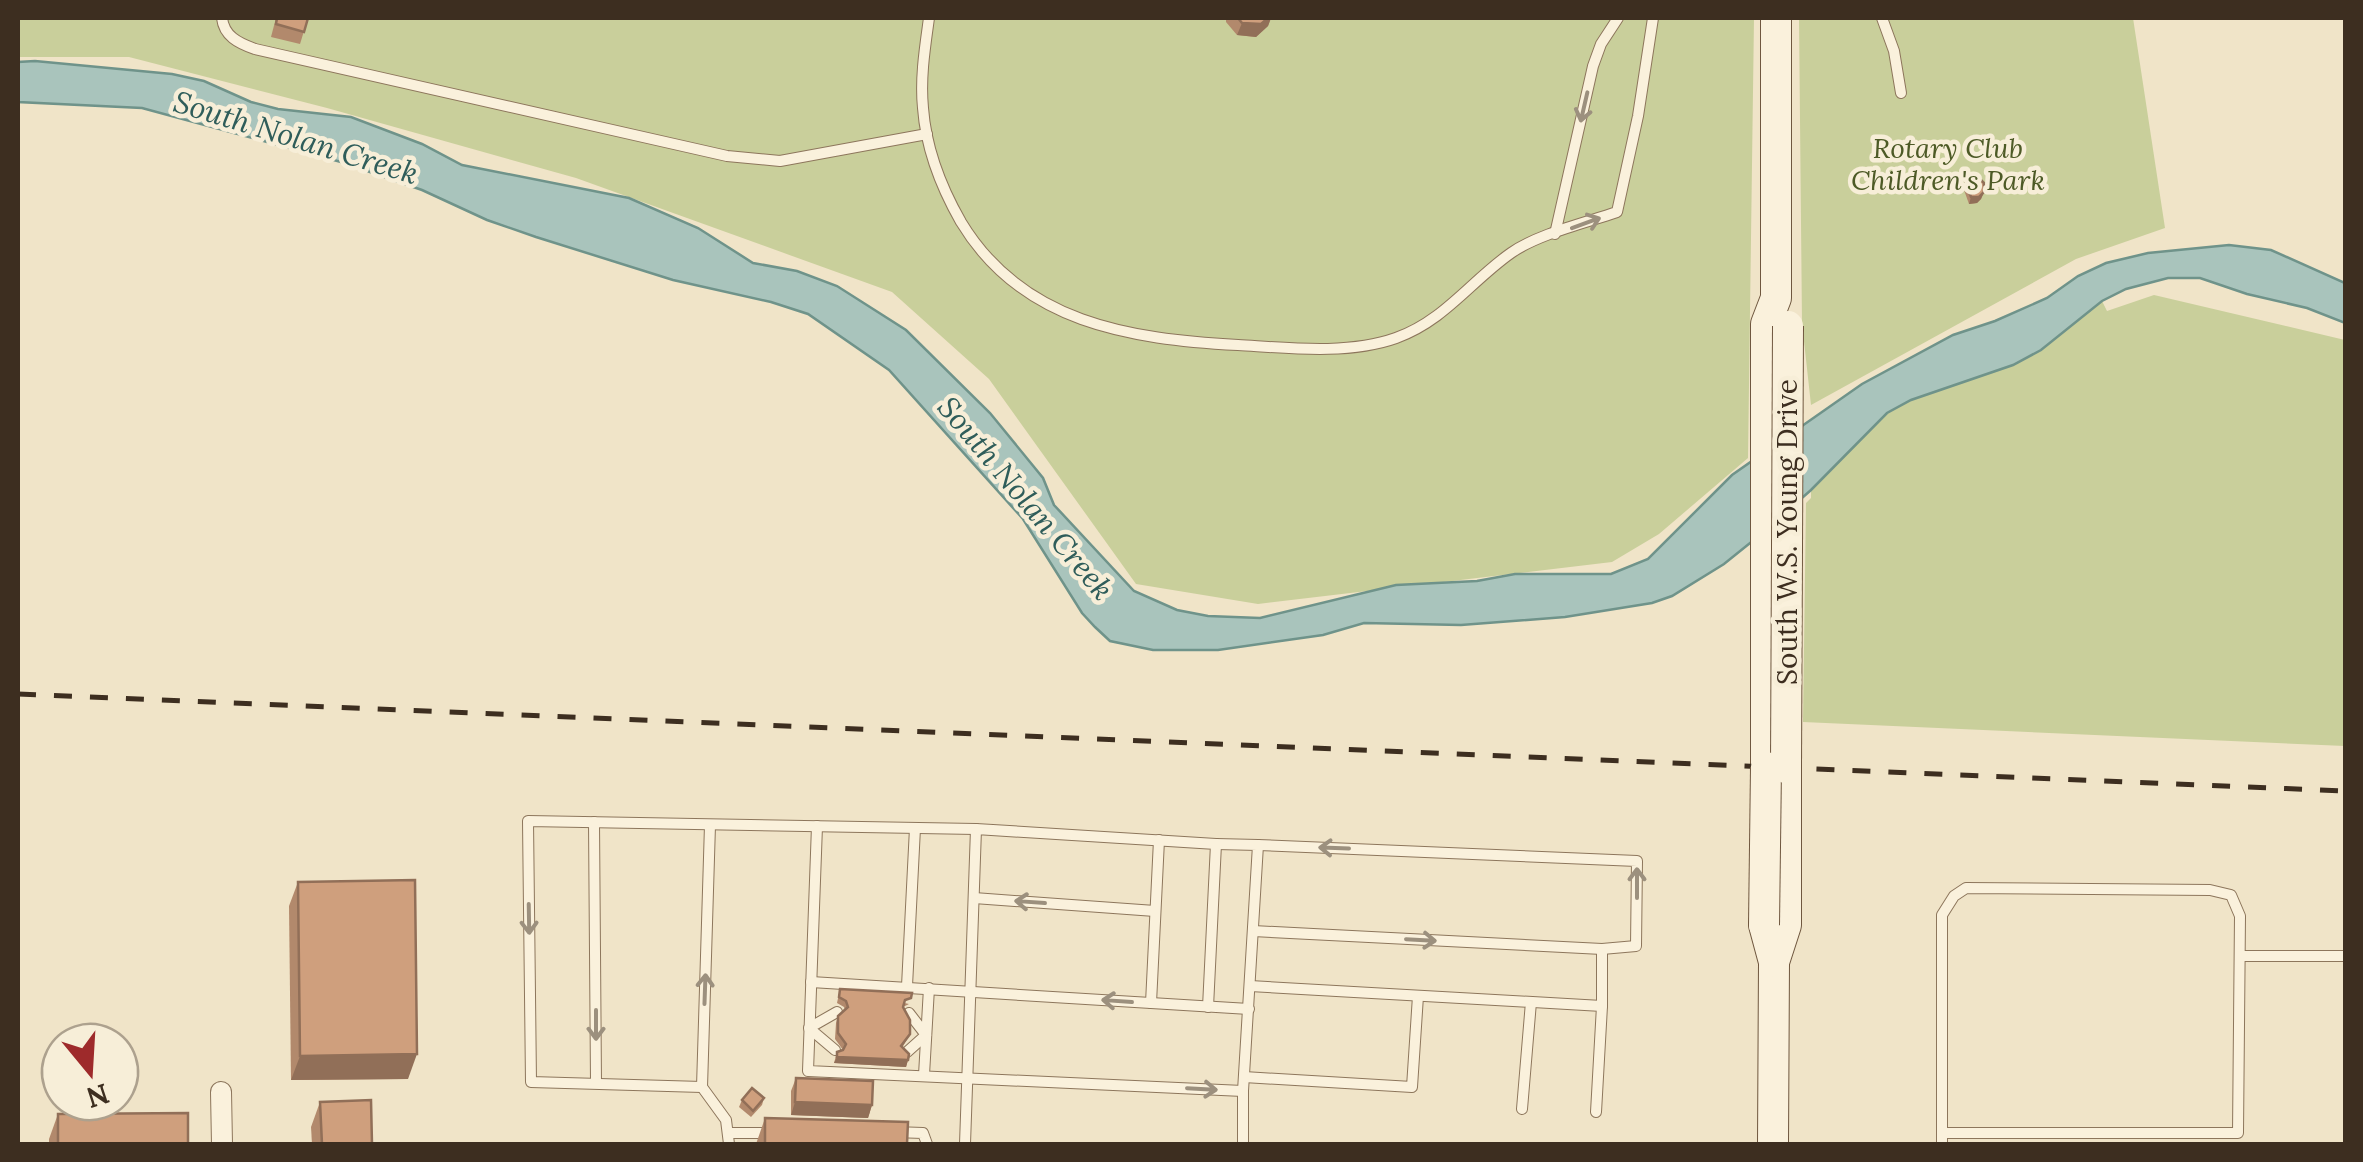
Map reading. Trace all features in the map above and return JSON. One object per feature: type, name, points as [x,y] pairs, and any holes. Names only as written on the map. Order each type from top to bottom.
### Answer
[{"type":"main road","name":"South W.S. Young Drive","points":[[1773,1144],[1776,18]]},
{"type":"street","points":[[221,1092],[222,1144]]},
{"type":"lane","points":[[222,18],[232,38],[254,48],[727,156],[780,160],[927,134]]},
{"type":"lane","points":[[929,18],[922,90],[927,134],[946,194],[993,267],[1022,289],[1098,325],[1219,344],[1298,348],[1382,342],[1428,323],[1508,255],[1617,212],[1638,116],[1653,18]]},
{"type":"lane","points":[[1555,234],[1593,66],[1601,44],[1618,18]]},
{"type":"lane","points":[[1882,18],[1894,51],[1902,93]]},
{"type":"lane","points":[[702,1087],[530,1082],[528,822],[976,829],[1216,844],[1637,861],[1636,946],[1602,950],[1253,931]]},
{"type":"lane","points":[[594,822],[596,1083]]},
{"type":"lane","points":[[710,824],[702,1087],[726,1120],[728,1139],[778,1132]]},
{"type":"lane","points":[[817,826],[808,1071],[1243,1091]]},
{"type":"lane","points":[[906,986],[915,828]]},
{"type":"lane","points":[[965,1144],[976,829]]},
{"type":"lane","points":[[1151,1003],[1159,840]]},
{"type":"lane","points":[[1208,1007],[1216,844]]},
{"type":"lane","points":[[1243,1144],[1258,845]]},
{"type":"lane","points":[[1966,888],[2210,890],[2231,895],[2240,916],[2240,956],[2238,1133],[1974,1134],[1942,1139],[1942,915],[1954,896],[1966,888]]},
{"type":"lane","points":[[974,898],[1155,911]]},
{"type":"lane","points":[[1596,1112],[1602,950]]},
{"type":"lane","points":[[2240,956],[2346,956]]},
{"type":"lane","points":[[811,982],[1249,1009]]},
{"type":"lane","points":[[1250,986],[1602,1006]]},
{"type":"lane","points":[[924,1075],[929,988]]},
{"type":"lane","points":[[1244,1077],[1412,1087],[1418,996]]},
{"type":"lane","points":[[1522,1110],[1531,1002]]},
{"type":"lane","points":[[809,1028],[836,1012]]},
{"type":"lane","points":[[908,1013],[926,1034]]},
{"type":"lane","points":[[809,1028],[835,1050]]},
{"type":"lane","points":[[906,1052],[926,1034]]},
{"type":"lane","points":[[886,1132],[923,1132],[927,1144]]},
{"type":"lane","points":[[1974,1134],[1982,1144]]},
{"type":"lane","points":[[2029,1144],[2037,1134]]},
{"type":"green space","points":[[18,18],[1754,18],[1748,458],[1659,534],[1612,562],[1258,604],[1136,584],[989,379],[892,292],[576,178],[327,108],[129,57],[18,57]]},
{"type":"green space","name":"Rotary Club Children's Park","points":[[1799,18],[2133,18],[2165,228],[2076,259],[1811,405],[1802,323]]},
{"type":"green space","points":[[2154,295],[2345,340],[2345,746],[1803,722],[1806,503],[1811,490],[1887,413],[1911,400],[2013,365],[2041,350],[2102,301],[2107,311]]},
{"type":"water","name":"South Nolan Creek","points":[[18,62],[172,74],[204,81],[251,102],[278,109],[351,117],[422,144],[462,165],[629,198],[698,228],[753,263],[797,271],[837,286],[906,330],[990,413],[1043,478],[1054,505],[1134,591],[1177,610],[1208,616],[1260,618],[1396,585],[1477,581],[1515,574],[1611,574],[1648,559],[1732,475],[1862,384],[1953,335],[2047,298],[2078,276],[2106,263],[2148,253],[2229,245],[2271,250],[2345,283],[2345,323],[2307,308],[2200,278],[2168,278],[2126,289],[2102,301],[2041,350],[2013,365],[1911,400],[1887,413],[1760,535],[1724,564],[1672,596],[1652,603],[1565,617],[1461,625],[1364,623],[1323,635],[1218,650],[1153,650],[1110,641],[1095,627],[1082,613],[1023,519],[889,370],[808,314],[673,280],[487,220],[422,190],[341,162],[142,108],[18,102]]},
{"type":"building","points":[[277,18],[308,18],[304,32],[276,24]]},
{"type":"building","points":[[1238,18],[1268,18],[1261,24],[1242,23]]},
{"type":"building","points":[[1979,178],[1984,183],[1984,192],[1971,197],[1966,183]]},
{"type":"building","points":[[415,880],[417,1054],[300,1056],[298,882]]},
{"type":"building","points":[[840,989],[912,993],[903,1007],[910,1020],[910,1034],[901,1046],[909,1054],[908,1060],[837,1057],[846,1044],[838,1033],[838,1016],[848,1007],[839,997]]},
{"type":"building","points":[[796,1078],[873,1081],[872,1105],[795,1102]]},
{"type":"building","points":[[752,1088],[764,1098],[753,1111],[742,1100]]},
{"type":"building","points":[[371,1100],[372,1144],[322,1144],[320,1102]]},
{"type":"building","points":[[140,1113],[188,1113],[188,1144],[58,1144],[58,1122],[140,1122]]},
{"type":"building","points":[[765,1118],[908,1122],[907,1144],[765,1144]]},
{"type":"railway","points":[[18,694],[2346,791]]}]
